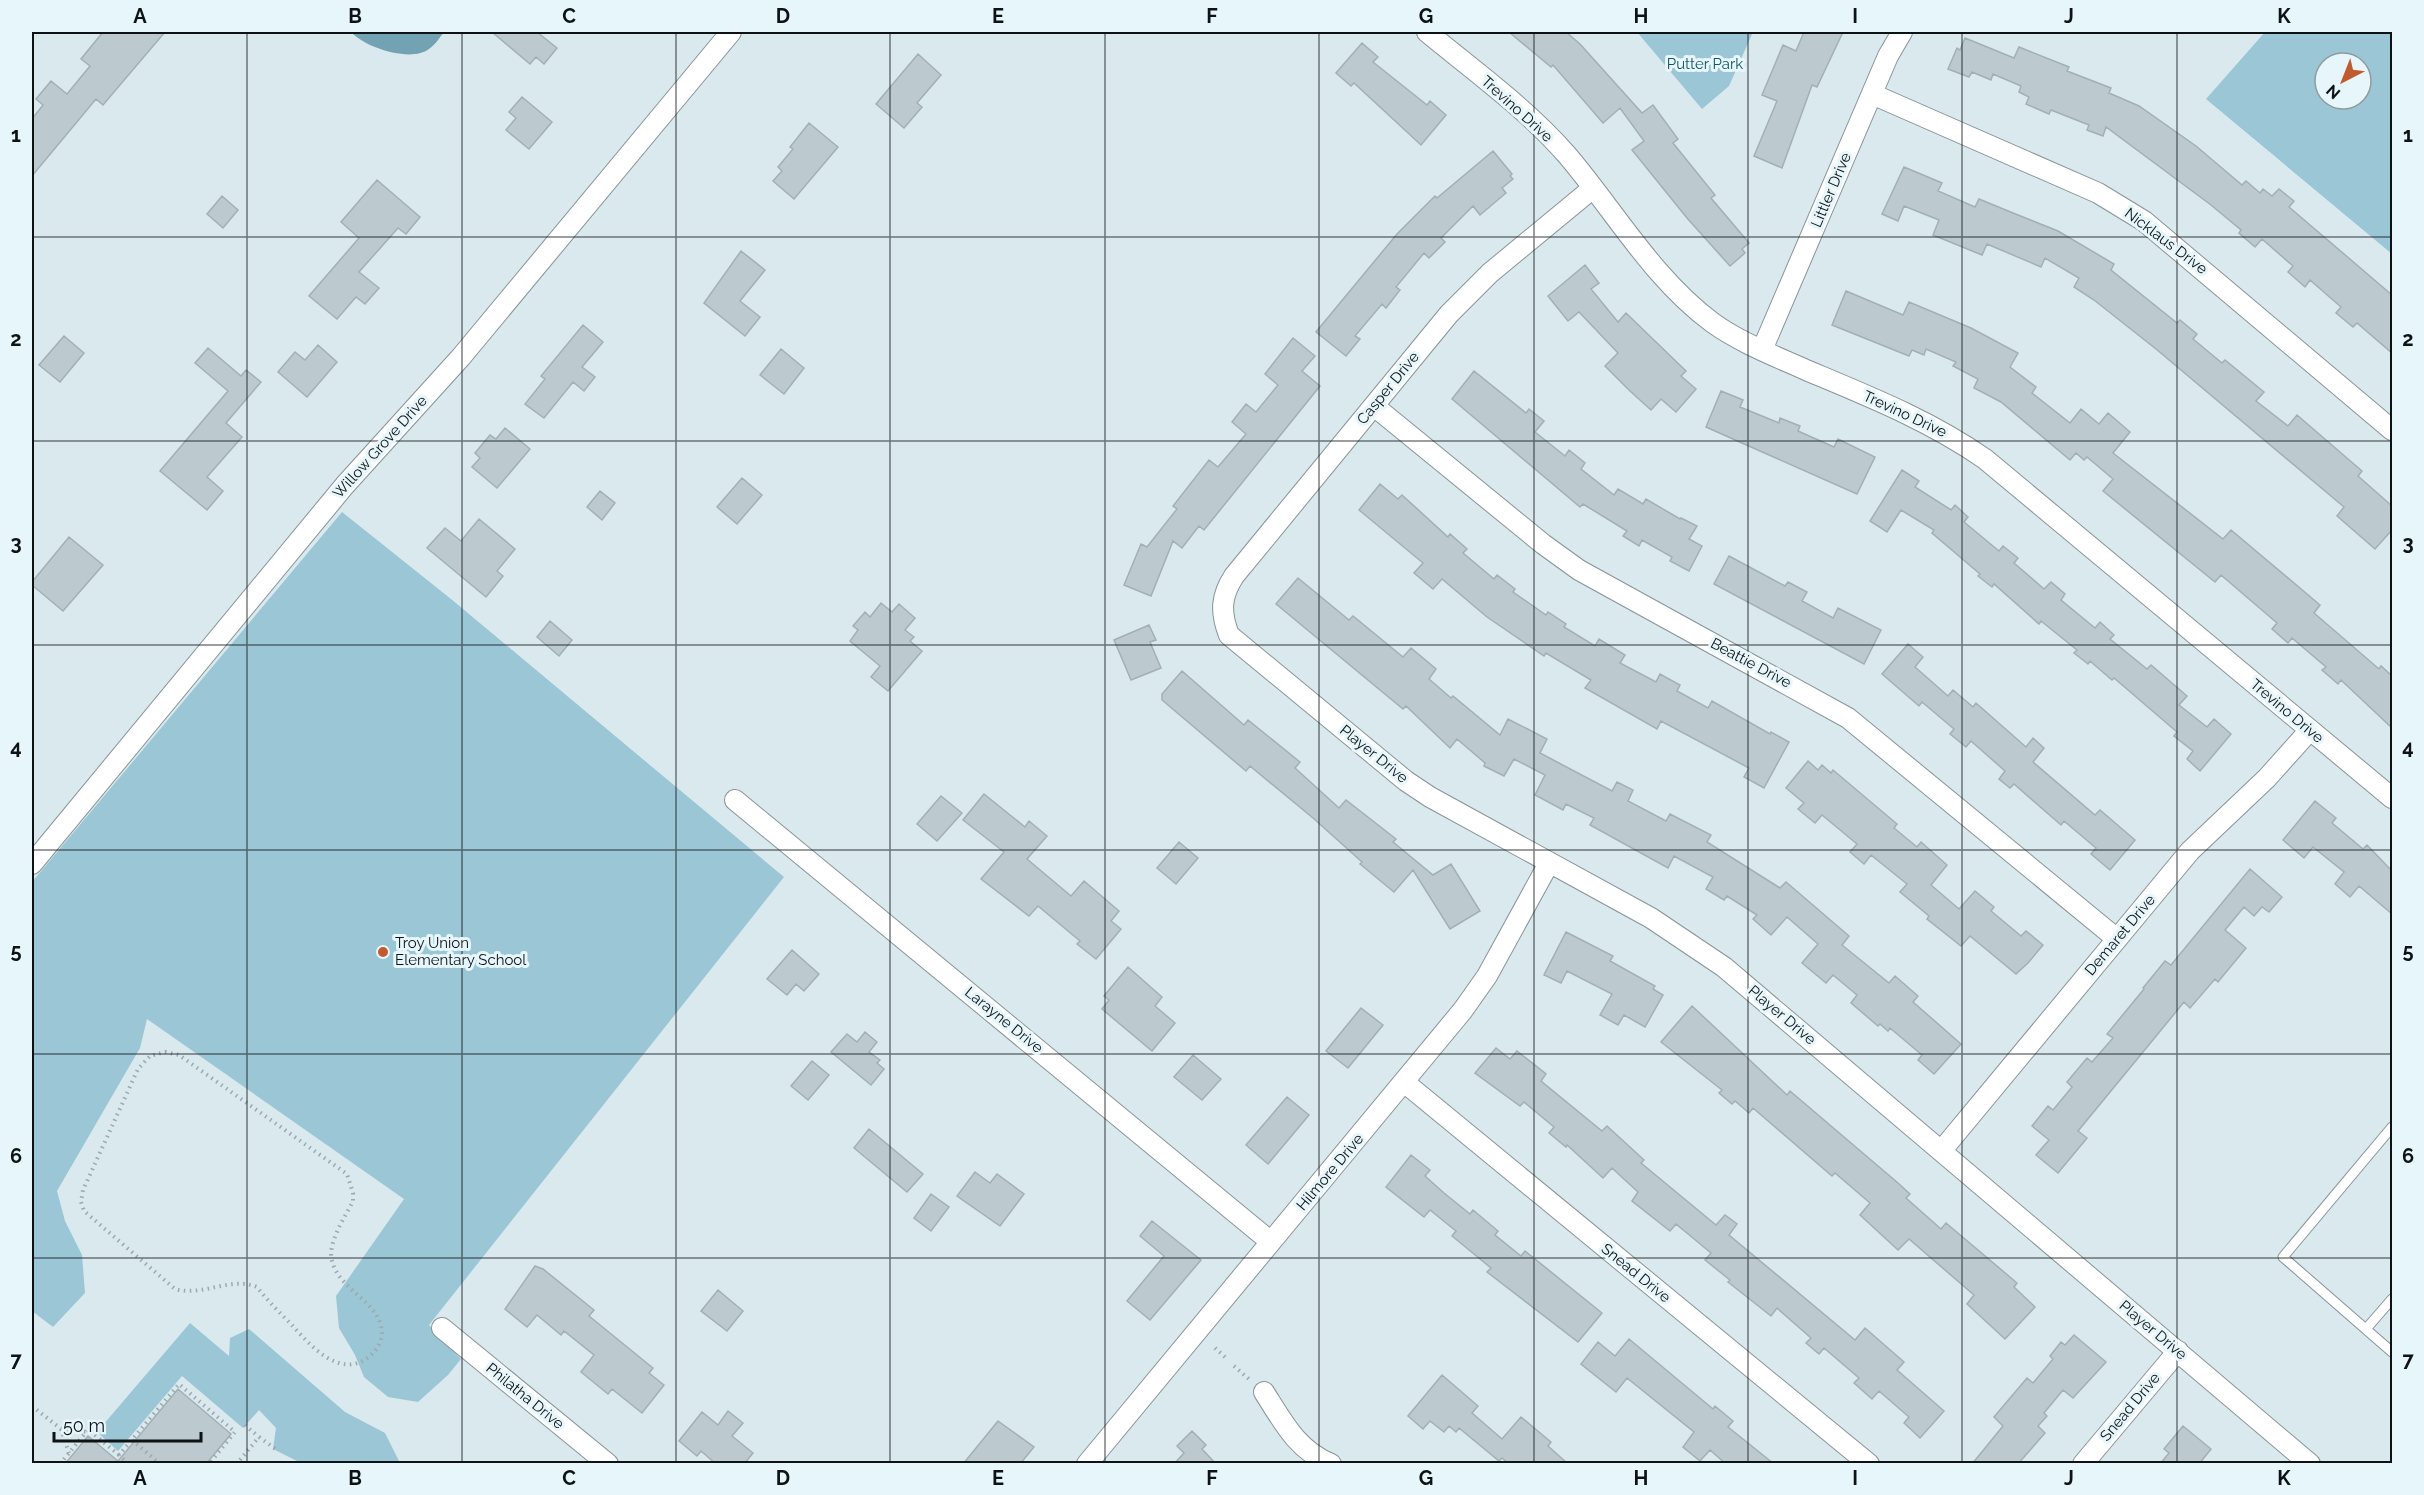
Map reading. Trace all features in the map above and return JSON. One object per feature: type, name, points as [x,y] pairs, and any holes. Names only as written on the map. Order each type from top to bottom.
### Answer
[{"type":"street","name":"Willow Grove Drive","points":[[32,864],[345,485],[461,357],[731,32]]},
{"type":"street","name":"Trevino Drive","points":[[1426,32],[1541,129],[1566,154],[1686,300],[1722,329],[1762,350],[1914,416],[1961,442],[1985,459],[2392,798]]},
{"type":"street","name":"Littler Drive","points":[[1762,350],[1872,94],[1902,32]]},
{"type":"street","name":"Nicklaus Drive","points":[[1872,94],[2098,193],[2144,221],[2392,430]]},
{"type":"street","name":"Casper Drive","points":[[1223,617],[1223,598],[1234,576],[1467,295],[1490,273],[1593,188]]},
{"type":"street","name":"Beattie Drive","points":[[1374,406],[1543,544],[1579,570],[1848,718],[2117,939]]},
{"type":"street","name":"Player Drive","points":[[1223,617],[1229,635],[1236,642],[1406,781],[1452,811],[1651,918],[1691,943],[1758,995],[2310,1464]]},
{"type":"street","name":"Demaret Drive","points":[[1942,1150],[2190,851],[2267,778],[2310,730]]},
{"type":"street","name":"Larayne Drive","points":[[735,800],[1271,1242]]},
{"type":"street","name":"Hilmore Drive","points":[[1087,1464],[1404,1082],[1481,985],[1549,863]]},
{"type":"street","name":"Snead Drive","points":[[1404,1082],[1869,1464]]},
{"type":"street","name":"Philatha Drive","points":[[442,1328],[608,1464]]},
{"type":"street","name":"Snead Drive","points":[[2083,1464],[2178,1351]]},
{"type":"street","points":[[1264,1392],[1293,1438],[1305,1450],[1331,1464]]},
{"type":"lane","points":[[2392,1127],[2283,1257],[2392,1352]]},
{"type":"lane","points":[[2366,1329],[2392,1299]]},
{"type":"path","points":[[165,1052],[179,1055],[347,1174],[353,1201],[332,1247],[332,1261],[342,1280],[378,1317],[382,1336],[372,1354],[352,1364],[329,1360],[316,1351],[256,1287],[238,1282],[194,1292],[175,1289],[84,1211],[81,1202],[83,1190],[138,1069],[150,1056],[165,1052]]},
{"type":"path","points":[[1215,1348],[1226,1359]]},
{"type":"path","points":[[118,1455],[179,1384],[235,1432],[209,1464]]},
{"type":"path","points":[[32,1406],[61,1430],[69,1453]]},
{"type":"path","points":[[246,1425],[277,1450]]},
{"type":"path","points":[[61,1430],[87,1431],[128,1464]]},
{"type":"path","points":[[60,1464],[87,1431]]},
{"type":"path","points":[[240,1460],[259,1437]]},
{"type":"path","points":[[132,1440],[160,1464]]},
{"type":"green space","name":"Putter Park","points":[[1637,32],[1753,32],[1729,86],[1702,109]]},
{"type":"green space","points":[[2265,32],[2392,32],[2392,254],[2206,99]]},
{"type":"green space","name":"Troy Union Elementary School","points":[[342,512],[451,599],[784,877],[429,1325],[461,1359],[448,1375],[418,1402],[388,1397],[364,1377],[355,1355],[339,1328],[336,1296],[404,1199],[147,1019],[140,1048],[57,1191],[65,1221],[82,1255],[85,1293],[53,1327],[32,1311],[32,882]]},
{"type":"green space","points":[[190,1323],[229,1356],[230,1338],[249,1329],[345,1412],[385,1433],[400,1463],[301,1463],[273,1449],[276,1428],[259,1410],[243,1428],[182,1376],[118,1451],[97,1432]]},
{"type":"shaded area","points":[[351,32],[444,32],[429,49],[421,53],[400,54],[377,48],[357,38]]},
{"type":"building","points":[[103,32],[165,32],[103,105],[96,99],[32,176],[32,119],[43,105],[36,99],[51,81],[67,94],[90,66],[81,59]]},
{"type":"building","points":[[492,32],[537,32],[557,48],[544,64],[536,57],[530,64]]},
{"type":"building","points":[[1509,32],[1566,32],[1580,44],[1642,113],[1653,105],[1678,139],[1673,143],[1715,195],[1711,198],[1749,243],[1742,249],[1745,253],[1730,266],[1687,218],[1632,150],[1644,141],[1620,108],[1603,123],[1553,65],[1551,67]]},
{"type":"building","points":[[1804,32],[1843,32],[1817,87],[1812,85],[1782,168],[1754,156],[1777,101],[1762,95],[1783,45],[1796,51]]},
{"type":"building","points":[[1965,38],[2014,58],[2019,47],[2069,67],[2067,71],[2111,88],[2109,93],[2139,106],[2196,146],[2242,185],[2246,181],[2260,193],[2263,189],[2272,196],[2279,189],[2294,201],[2289,207],[2392,295],[2392,353],[2357,323],[2353,327],[2336,313],[2341,307],[2310,280],[2305,287],[2288,272],[2293,266],[2262,239],[2255,247],[2239,233],[2241,230],[2211,205],[2106,127],[2103,136],[2087,130],[2089,125],[2051,110],[2049,114],[2026,104],[2029,97],[2019,92],[2021,86],[1993,74],[1991,80],[1972,72],[1969,77],[1948,69],[1957,48],[1960,50]]},
{"type":"building","points":[[1362,43],[1378,57],[1373,62],[1427,105],[1430,101],[1446,115],[1421,145],[1354,83],[1351,86],[1336,73]]},
{"type":"building","points":[[918,54],[941,75],[917,103],[922,107],[904,128],[876,104]]},
{"type":"building","points":[[522,97],[552,122],[529,149],[506,130],[516,118],[509,112]]},
{"type":"building","points":[[809,123],[838,147],[794,199],[773,181],[782,171],[778,167],[793,149],[790,147]]},
{"type":"building","points":[[1493,151],[1512,174],[1510,176],[1513,179],[1502,188],[1506,193],[1480,215],[1473,206],[1441,238],[1445,242],[1429,258],[1424,253],[1396,287],[1400,290],[1386,308],[1382,304],[1355,336],[1360,339],[1346,356],[1316,332],[1397,234],[1435,196],[1437,198]]},
{"type":"building","points":[[1904,167],[1942,183],[1938,191],[1975,207],[1979,199],[2058,231],[2114,264],[2111,270],[2177,323],[2180,320],[2197,334],[2193,339],[2222,363],[2225,360],[2264,392],[2256,401],[2288,426],[2297,415],[2362,471],[2358,476],[2392,506],[2392,530],[2375,549],[2337,516],[2344,507],[2156,349],[2074,287],[2079,278],[2045,258],[2041,267],[1987,244],[1982,255],[1933,235],[1939,220],[1904,206],[1898,221],[1882,214]]},
{"type":"building","points":[[377,180],[420,217],[406,234],[398,228],[359,272],[379,288],[365,304],[356,297],[337,319],[309,296],[359,238],[341,222]]},
{"type":"building","points":[[222,196],[238,210],[223,228],[207,214]]},
{"type":"building","points":[[741,251],[765,270],[740,301],[760,317],[745,336],[704,303]]},
{"type":"building","points":[[1585,265],[1599,283],[1591,289],[1618,322],[1626,313],[1686,371],[1681,376],[1696,389],[1676,412],[1661,399],[1651,410],[1630,391],[1605,366],[1618,353],[1579,312],[1568,321],[1548,296]]},
{"type":"building","points":[[1846,291],[1903,315],[1909,302],[1971,328],[2018,353],[2010,367],[2036,387],[2032,393],[2070,423],[2081,409],[2099,424],[2108,413],[2130,432],[2113,453],[2223,539],[2231,530],[2320,605],[2314,613],[2379,669],[2381,666],[2392,676],[2392,728],[2341,680],[2338,684],[2322,670],[2326,667],[2292,638],[2288,643],[2272,629],[2277,623],[2221,575],[2215,582],[2103,491],[2113,479],[2087,457],[2084,460],[2076,453],[2070,460],[2001,402],[1974,388],[1978,379],[1953,366],[1956,362],[1926,349],[1924,355],[1912,350],[1909,356],[1832,325]]},
{"type":"building","points":[[583,325],[603,342],[582,367],[595,377],[584,391],[573,382],[544,418],[525,404],[545,379],[541,376]]},
{"type":"building","points":[[64,336],[84,353],[60,382],[39,365]]},
{"type":"building","points":[[1293,338],[1315,356],[1302,371],[1320,386],[1204,530],[1199,526],[1182,548],[1173,541],[1151,596],[1124,585],[1141,544],[1147,547],[1177,509],[1173,506],[1209,460],[1218,467],[1246,434],[1232,422],[1246,404],[1256,412],[1278,385],[1265,374]]},
{"type":"building","points":[[318,345],[337,362],[307,397],[278,372],[295,352],[305,360]]},
{"type":"building","points":[[208,348],[241,376],[246,370],[261,382],[226,423],[242,437],[207,477],[223,491],[207,510],[160,471],[228,391],[195,363]]},
{"type":"building","points":[[781,349],[804,368],[784,394],[760,375]]},
{"type":"building","points":[[1474,371],[1526,413],[1529,409],[1544,421],[1535,432],[1565,456],[1569,450],[1585,463],[1581,469],[1614,495],[1618,489],[1643,504],[1646,499],[1697,526],[1689,539],[1702,546],[1689,571],[1670,561],[1672,557],[1642,540],[1639,546],[1623,536],[1627,531],[1583,504],[1580,507],[1452,399]]},
{"type":"building","points":[[1721,391],[1743,400],[1740,407],[1779,423],[1780,418],[1800,426],[1798,431],[1834,447],[1838,439],[1875,457],[1857,494],[1706,427]]},
{"type":"building","points":[[505,428],[530,449],[497,488],[472,467],[480,458],[475,453],[490,435],[496,439]]},
{"type":"building","points":[[1902,470],[1919,481],[1915,487],[1951,510],[1955,505],[1968,517],[1964,522],[1999,551],[2003,546],[2018,558],[2014,563],[2044,589],[2051,582],[2065,594],[2061,600],[2095,628],[2100,622],[2114,635],[2110,639],[2147,669],[2151,665],[2187,696],[2179,705],[2207,727],[2214,719],[2231,734],[2200,771],[2187,759],[2193,751],[2174,736],[2177,732],[2114,678],[2112,680],[2090,661],[2088,664],[2074,653],[2077,650],[2041,621],[2039,624],[1994,584],[1992,587],[1978,576],[1980,574],[1932,533],[1934,530],[1901,510],[1887,532],[1870,521]]},
{"type":"building","points":[[742,478],[762,495],[737,524],[717,507]]},
{"type":"building","points":[[1380,484],[1398,499],[1402,495],[1448,537],[1450,534],[1467,549],[1463,553],[1494,579],[1497,575],[1515,589],[1513,592],[1546,615],[1548,612],[1566,624],[1564,627],[1595,646],[1599,639],[1625,655],[1620,663],[1656,682],[1660,674],[1680,685],[1677,691],[1708,708],[1712,701],[1770,734],[1771,732],[1789,742],[1764,788],[1744,777],[1749,768],[1661,721],[1657,729],[1585,688],[1591,680],[1546,653],[1544,656],[1487,617],[1442,579],[1433,589],[1414,573],[1423,563],[1359,510]]},
{"type":"building","points":[[600,491],[615,503],[602,520],[587,507]]},
{"type":"building","points":[[479,519],[515,549],[497,571],[503,576],[486,597],[427,548],[445,528],[461,541]]},
{"type":"building","points":[[69,537],[103,565],[63,611],[32,585],[32,582]]},
{"type":"building","points":[[1729,556],[1785,586],[1788,582],[1807,592],[1802,601],[1833,618],[1838,608],[1881,630],[1864,664],[1714,584]]},
{"type":"building","points":[[1298,578],[1349,620],[1353,616],[1403,657],[1411,648],[1436,669],[1429,679],[1500,735],[1508,719],[1547,739],[1540,753],[1612,791],[1617,782],[1633,790],[1628,801],[1666,821],[1670,814],[1711,835],[1707,842],[1780,888],[1786,882],[1849,936],[1842,945],[1889,983],[1895,976],[1918,996],[1913,1002],[1961,1044],[1934,1074],[1918,1060],[1922,1055],[1890,1028],[1888,1031],[1880,1024],[1878,1026],[1851,1003],[1857,995],[1833,975],[1826,983],[1802,963],[1818,944],[1787,917],[1771,935],[1753,919],[1757,915],[1727,896],[1724,900],[1706,889],[1713,877],[1674,856],[1668,868],[1590,825],[1594,818],[1566,804],[1563,810],[1535,795],[1545,775],[1514,759],[1504,776],[1484,766],[1485,763],[1457,739],[1450,748],[1406,706],[1403,709],[1276,604]]},
{"type":"building","points":[[881,603],[892,612],[899,604],[915,618],[905,630],[914,637],[910,641],[922,651],[888,691],[871,677],[880,666],[850,641],[858,630],[853,626],[865,612],[870,617]]},
{"type":"building","points":[[550,621],[572,640],[559,656],[537,637]]},
{"type":"building","points":[[1149,625],[1156,640],[1150,642],[1161,668],[1131,680],[1114,640]]},
{"type":"building","points":[[1908,644],[1923,657],[1915,667],[1948,696],[1953,690],[1973,707],[1976,703],[2026,747],[2033,738],[2044,748],[2033,762],[2095,815],[2100,810],[2135,840],[2110,870],[2091,854],[2096,848],[2064,821],[2061,825],[2014,784],[2010,788],[1999,779],[2005,771],[1971,741],[1966,747],[1950,734],[1954,729],[1922,702],[1919,706],[1882,674]]},
{"type":"building","points":[[1182,671],[1244,725],[1248,720],[1300,762],[1295,768],[1339,808],[1346,800],[1396,839],[1393,842],[1433,875],[1451,864],[1480,911],[1450,929],[1413,870],[1394,892],[1360,864],[1362,862],[1313,818],[1250,766],[1246,771],[1162,700],[1162,694]]},
{"type":"building","points":[[1808,761],[1818,770],[1822,765],[1831,773],[1833,770],[1897,824],[1894,828],[1917,847],[1921,842],[1947,865],[1931,885],[1959,909],[1975,891],[1994,907],[1991,911],[2021,936],[2026,931],[2043,945],[2028,963],[2016,974],[1970,936],[1961,946],[1927,919],[1929,916],[1900,892],[1907,884],[1871,855],[1864,864],[1850,852],[1857,844],[1822,815],[1815,823],[1798,809],[1804,803],[1786,788]]},
{"type":"building","points":[[984,794],[1025,827],[1029,821],[1047,836],[1027,859],[1071,896],[1084,881],[1119,911],[1111,921],[1121,929],[1096,959],[1077,944],[1080,941],[1038,906],[1029,916],[981,879],[1004,852],[963,820]]},
{"type":"building","points":[[941,796],[962,813],[937,841],[917,824]]},
{"type":"building","points":[[2315,801],[2336,818],[2332,823],[2363,849],[2367,845],[2392,871],[2392,914],[2359,886],[2350,897],[2335,884],[2344,872],[2313,847],[2304,858],[2283,840]]},
{"type":"building","points":[[1179,842],[1198,858],[1176,884],[1157,868]]},
{"type":"building","points":[[2250,869],[2282,897],[2269,912],[2262,907],[2254,916],[2244,907],[2225,930],[2246,948],[2218,982],[2215,979],[2190,1008],[2184,1002],[2078,1131],[2087,1138],[2058,1173],[2036,1155],[2049,1140],[2032,1126],[2048,1106],[2053,1110],[2072,1087],[2067,1082],[2087,1058],[2092,1062],[2113,1038],[2107,1034],[2165,961],[2171,965]]},
{"type":"building","points":[[1566,932],[1613,956],[1610,961],[1655,986],[1653,989],[1663,995],[1645,1027],[1624,1015],[1618,1025],[1600,1015],[1612,994],[1567,971],[1561,983],[1544,975]]},
{"type":"building","points":[[792,950],[819,974],[804,991],[796,984],[787,995],[767,979]]},
{"type":"building","points":[[1128,967],[1162,997],[1155,1006],[1175,1023],[1152,1051],[1102,1009],[1109,1000],[1104,996]]},
{"type":"building","points":[[1692,1006],[1787,1095],[1790,1091],[1898,1183],[1910,1194],[1906,1198],[1941,1229],[1946,1223],[2017,1283],[2014,1287],[2035,1307],[2005,1339],[1967,1304],[1974,1295],[1909,1239],[1898,1250],[1860,1215],[1870,1203],[1835,1173],[1832,1176],[1753,1108],[1749,1113],[1735,1101],[1732,1104],[1719,1093],[1722,1090],[1661,1042]]},
{"type":"building","points":[[1361,1008],[1383,1025],[1348,1068],[1326,1051]]},
{"type":"building","points":[[865,1032],[877,1042],[869,1052],[880,1060],[877,1063],[884,1069],[871,1085],[831,1052],[847,1034],[857,1042]]},
{"type":"building","points":[[1496,1048],[1510,1059],[1517,1051],[1546,1074],[1541,1081],[1602,1131],[1607,1126],[1644,1160],[1641,1163],[1716,1225],[1725,1215],[1737,1224],[1729,1235],[1855,1340],[1865,1328],[1904,1362],[1897,1370],[1944,1411],[1920,1438],[1904,1423],[1909,1417],[1879,1391],[1872,1399],[1854,1383],[1859,1378],[1824,1348],[1819,1354],[1806,1343],[1811,1338],[1777,1308],[1771,1316],[1728,1282],[1730,1280],[1705,1260],[1711,1253],[1676,1224],[1670,1231],[1632,1201],[1638,1192],[1612,1168],[1603,1178],[1567,1145],[1566,1147],[1549,1133],[1554,1127],[1524,1102],[1520,1106],[1475,1073]]},
{"type":"building","points":[[1193,1055],[1221,1079],[1202,1100],[1174,1077]]},
{"type":"building","points":[[812,1061],[829,1075],[808,1100],[791,1086]]},
{"type":"building","points":[[1287,1097],[1309,1115],[1268,1164],[1246,1145]]},
{"type":"building","points":[[869,1129],[923,1174],[907,1192],[854,1148]]},
{"type":"building","points":[[1411,1155],[1430,1170],[1425,1176],[1444,1193],[1470,1214],[1473,1210],[1498,1231],[1495,1235],[1521,1256],[1525,1251],[1602,1313],[1578,1342],[1487,1272],[1491,1268],[1452,1236],[1456,1231],[1430,1210],[1424,1217],[1386,1187]]},
{"type":"building","points":[[975,1172],[990,1183],[997,1174],[1024,1194],[1000,1226],[957,1196]]},
{"type":"building","points":[[931,1194],[949,1207],[931,1231],[914,1218]]},
{"type":"building","points":[[1152,1221],[1201,1260],[1150,1320],[1127,1301],[1164,1256],[1140,1236]]},
{"type":"building","points":[[535,1266],[543,1269],[594,1310],[589,1316],[653,1368],[649,1373],[664,1385],[642,1413],[612,1389],[608,1394],[581,1372],[594,1355],[564,1331],[561,1335],[537,1315],[527,1327],[505,1309]]},
{"type":"building","points":[[718,1290],[743,1311],[727,1331],[701,1311]]},
{"type":"building","points":[[2074,1335],[2106,1362],[2073,1398],[2063,1390],[2044,1413],[2047,1416],[2038,1426],[2045,1433],[2018,1464],[1972,1464],[2003,1426],[1994,1417],[2027,1378],[2033,1383],[2053,1359],[2050,1356],[2061,1342],[2065,1345]]},
{"type":"building","points":[[1629,1339],[1713,1409],[1715,1406],[1733,1421],[1728,1427],[1774,1464],[1726,1464],[1710,1450],[1700,1461],[1683,1447],[1694,1432],[1627,1378],[1616,1392],[1581,1364],[1598,1342],[1615,1356]]},
{"type":"building","points":[[1442,1375],[1478,1406],[1472,1413],[1502,1439],[1521,1417],[1551,1442],[1548,1446],[1568,1464],[1509,1464],[1502,1458],[1499,1461],[1459,1428],[1456,1432],[1449,1426],[1444,1432],[1430,1421],[1423,1429],[1408,1416]]},
{"type":"building","points":[[178,1389],[231,1434],[206,1464],[65,1464],[88,1436],[118,1461]]},
{"type":"building","points":[[728,1411],[743,1423],[732,1436],[753,1453],[744,1464],[716,1464],[701,1451],[697,1456],[679,1441],[702,1412],[718,1425]]},
{"type":"building","points":[[998,1421],[1034,1447],[1020,1464],[963,1464]]},
{"type":"building","points":[[2183,1426],[2211,1449],[2199,1464],[2160,1464],[2169,1453],[2164,1449]]},
{"type":"building","points":[[1192,1431],[1206,1445],[1202,1449],[1216,1464],[1174,1464],[1184,1453],[1177,1446]]},
{"type":"place","name":"Troy Union Elementary School","points":[[383,952]]}]
